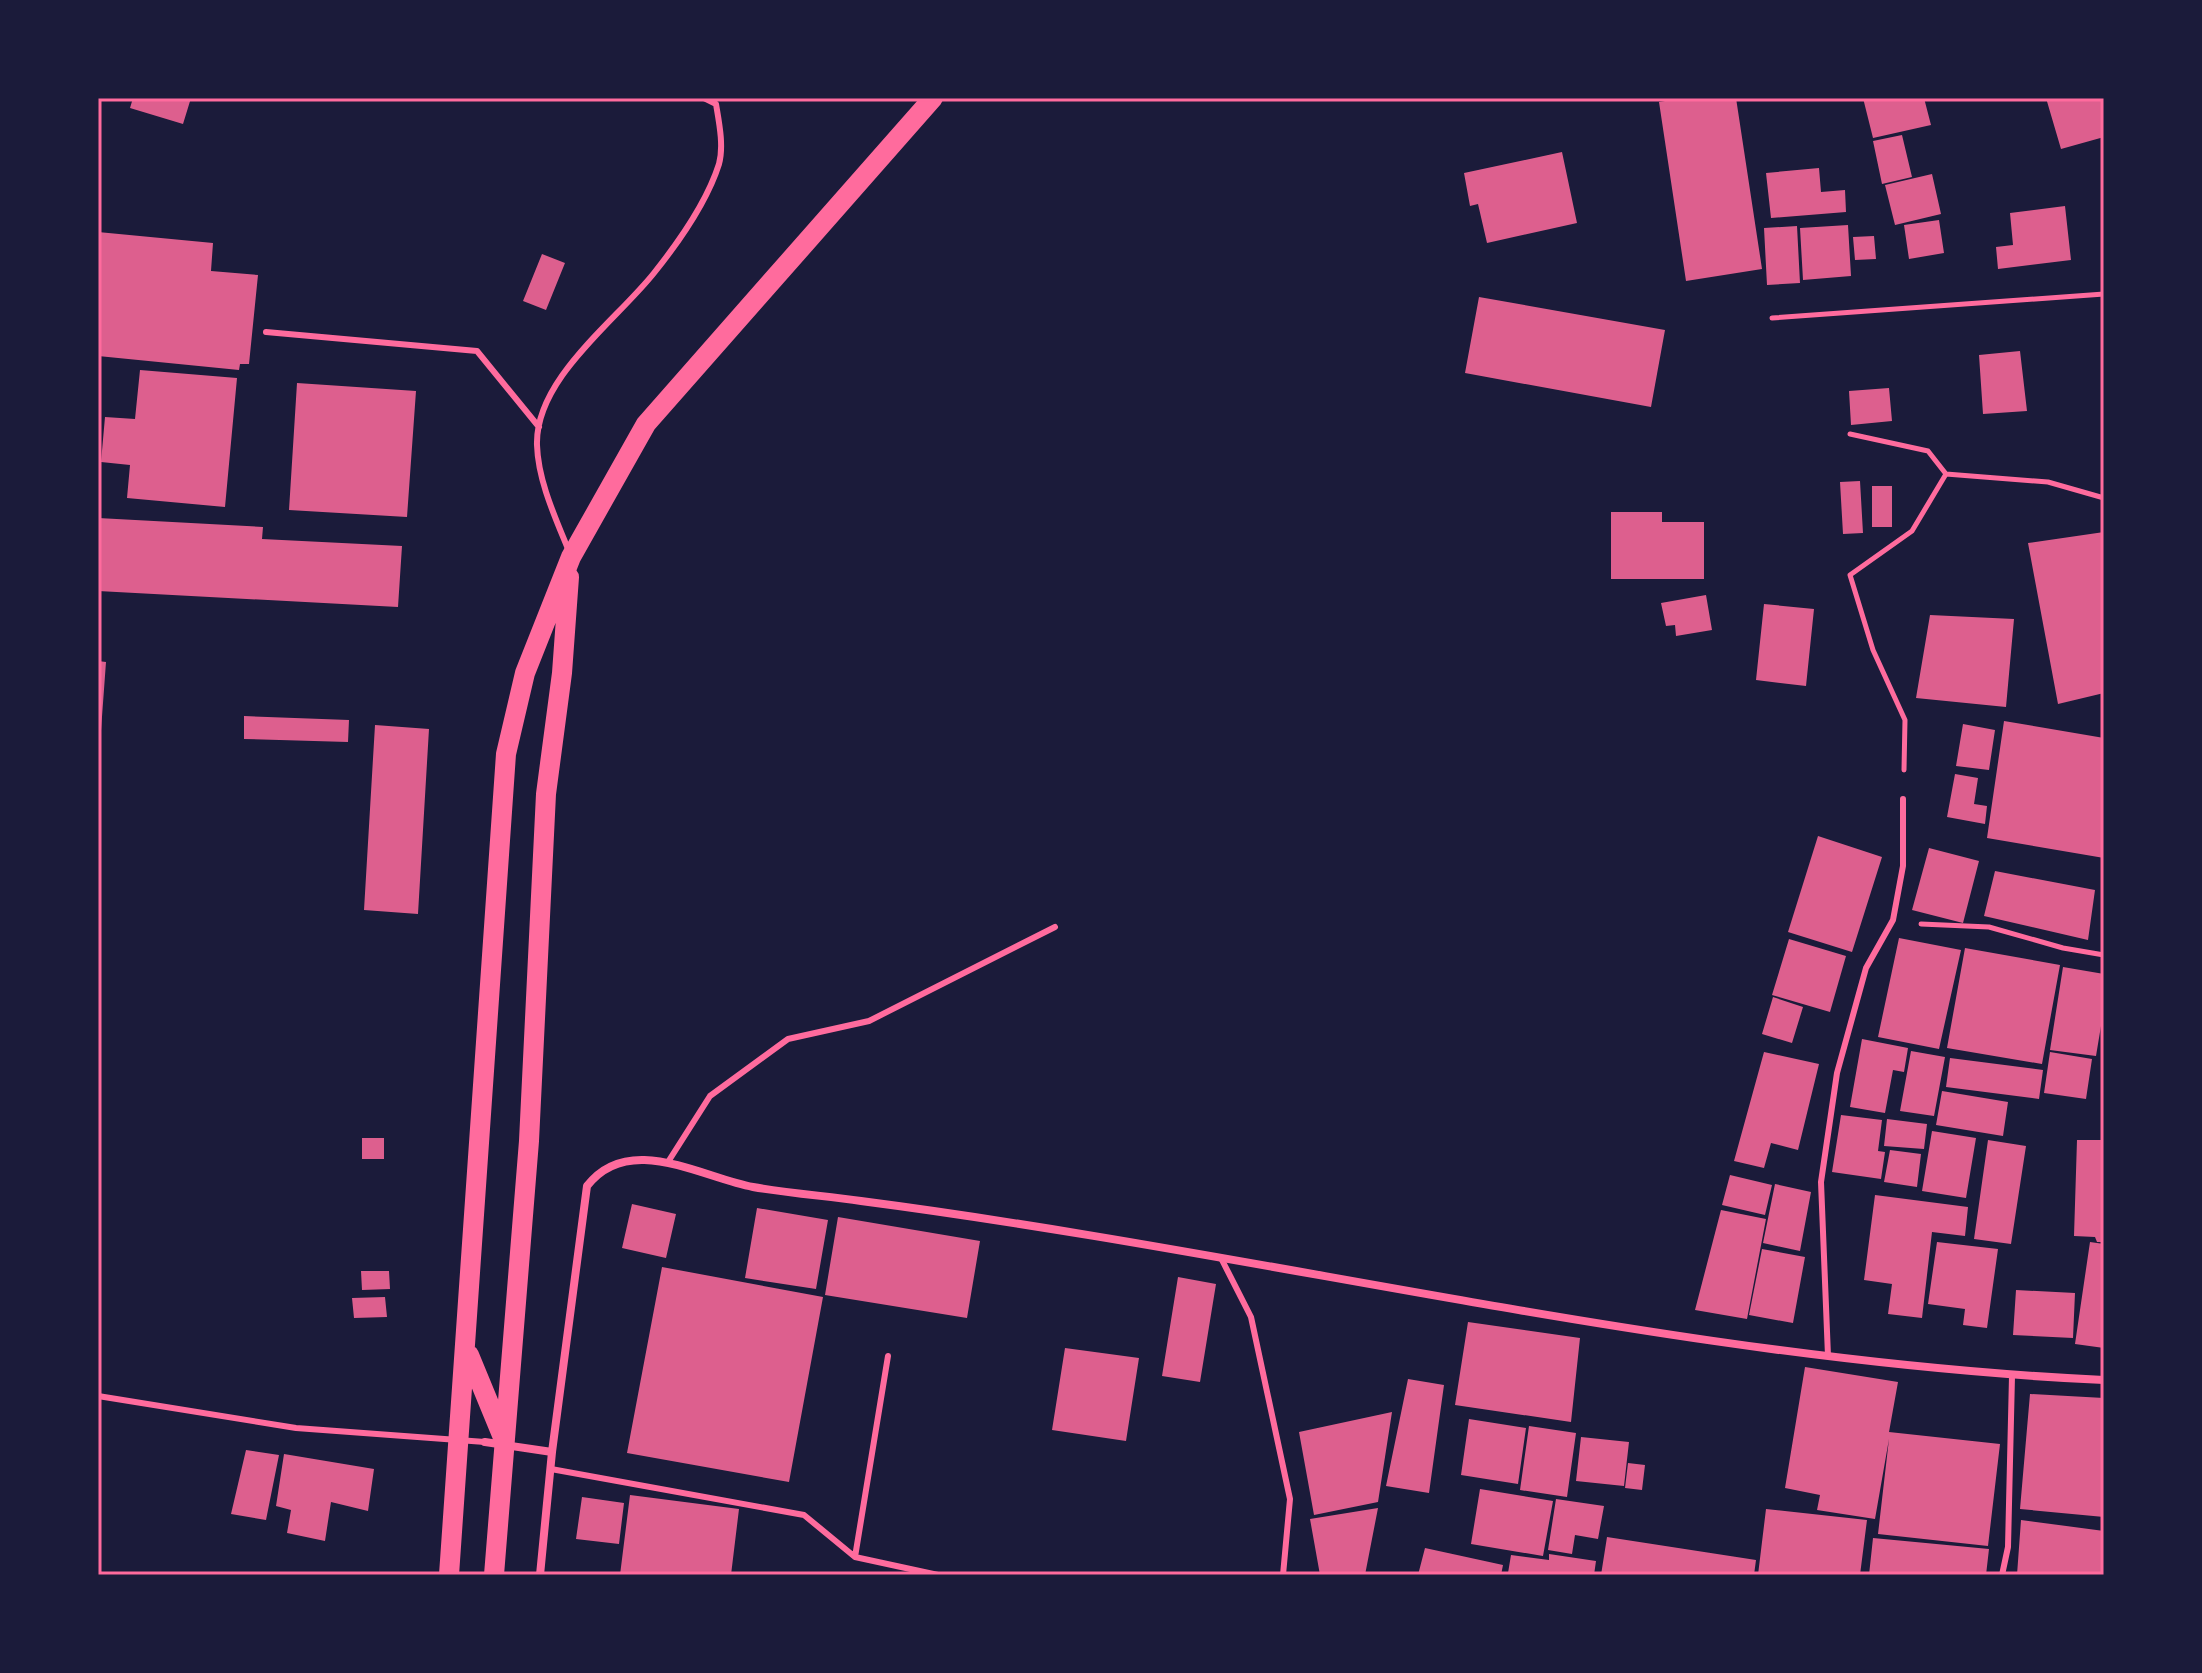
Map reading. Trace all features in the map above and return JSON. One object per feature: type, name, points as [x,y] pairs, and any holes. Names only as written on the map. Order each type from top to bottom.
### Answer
[{"type":"main road","points":[[449,1575],[506,754],[525,673],[571,557],[646,424],[933,98]]},
{"type":"main road","points":[[494,1575],[495,1443],[529,1141],[546,794],[562,673],[571,557]]},
{"type":"main road","points":[[466,1348],[495,1443]]},
{"type":"street","points":[[540,1575],[552,1452],[587,1186],[597,1173],[618,1162],[668,1162],[750,1186],[907,1207],[1221,1258],[1431,1297],[1828,1356],[2012,1376],[2104,1380]]},
{"type":"street","points":[[495,1443],[552,1452]]},
{"type":"lane","points":[[571,557],[550,503],[537,445],[541,411],[556,383],[655,273],[701,202],[720,162],[716,104],[704,98]]},
{"type":"lane","points":[[266,332],[477,351],[539,427]]},
{"type":"lane","points":[[1828,1356],[1821,1182],[1837,1073],[1866,968],[1893,920],[1903,866],[1903,799]]},
{"type":"lane","points":[[668,1162],[710,1096],[788,1039],[869,1021],[1055,927]]},
{"type":"lane","points":[[1221,1258],[1251,1317],[1290,1499],[1283,1575]]},
{"type":"lane","points":[[855,1557],[888,1356]]},
{"type":"lane","points":[[2002,1575],[2008,1547],[2012,1376]]},
{"type":"lane","points":[[98,1396],[296,1428],[495,1443]]},
{"type":"lane","points":[[551,1469],[804,1515],[855,1557],[938,1575]]},
{"type":"path","points":[[1772,318],[2104,294]]},
{"type":"path","points":[[1850,434],[1928,451],[1946,474],[2048,482],[2104,498]]},
{"type":"path","points":[[1903,799],[1905,720],[1873,650],[1850,575],[1912,531],[1946,474]]},
{"type":"path","points":[[1893,920],[1932,926],[1989,927],[2063,948],[2104,955]]},
{"type":"building","points":[[133,98],[191,98],[183,124],[130,108]]},
{"type":"building","points":[[1683,98],[1736,98],[1762,269],[1686,281],[1659,102]]},
{"type":"building","points":[[1863,98],[1924,98],[1931,125],[1873,138]]},
{"type":"building","points":[[2046,98],[2104,98],[2104,137],[2061,149]]},
{"type":"building","points":[[1902,135],[1912,177],[1882,184],[1873,141]]},
{"type":"building","points":[[1562,152],[1577,223],[1487,243],[1478,204],[1470,206],[1464,173]]},
{"type":"building","points":[[1819,168],[1821,192],[1845,190],[1846,212],[1771,218],[1766,173]]},
{"type":"building","points":[[1932,174],[1941,214],[1895,225],[1885,185]]},
{"type":"building","points":[[2065,206],[2071,260],[1998,269],[1996,247],[2013,245],[2010,213]]},
{"type":"building","points":[[1939,220],[1944,253],[1909,259],[1904,225]]},
{"type":"building","points":[[1848,225],[1851,276],[1803,280],[1800,228]]},
{"type":"building","points":[[1797,226],[1800,283],[1767,285],[1764,228]]},
{"type":"building","points":[[98,232],[213,243],[211,271],[258,275],[249,364],[240,364],[239,370],[98,356]]},
{"type":"building","points":[[1874,236],[1876,259],[1855,260],[1853,237]]},
{"type":"building","points":[[542,254],[565,263],[546,310],[523,301]]},
{"type":"building","points":[[1479,297],[1665,330],[1651,407],[1465,373]]},
{"type":"building","points":[[2020,351],[2027,411],[1983,414],[1979,355]]},
{"type":"building","points":[[140,370],[237,378],[225,507],[127,498],[130,465],[101,462],[105,417],[135,419]]},
{"type":"building","points":[[297,383],[416,391],[407,517],[289,510]]},
{"type":"building","points":[[1889,388],[1892,421],[1851,425],[1849,391]]},
{"type":"building","points":[[1860,481],[1863,533],[1843,534],[1840,482]]},
{"type":"building","points":[[1872,486],[1892,486],[1892,527],[1872,527]]},
{"type":"building","points":[[1611,512],[1662,512],[1662,522],[1704,522],[1704,579],[1611,579]]},
{"type":"building","points":[[98,518],[263,527],[262,539],[402,546],[398,607],[98,591]]},
{"type":"building","points":[[2104,532],[2104,693],[2058,704],[2028,543]]},
{"type":"building","points":[[1706,595],[1712,630],[1676,636],[1675,625],[1666,626],[1661,603]]},
{"type":"building","points":[[1764,604],[1814,609],[1806,686],[1756,680]]},
{"type":"building","points":[[1930,615],[2014,619],[2006,707],[1916,698]]},
{"type":"building","points":[[98,661],[106,662],[100,744],[98,744]]},
{"type":"building","points":[[244,716],[349,720],[348,742],[244,739]]},
{"type":"building","points":[[2004,721],[2104,738],[2104,858],[1987,838]]},
{"type":"building","points":[[1963,724],[1995,730],[1989,770],[1956,766]]},
{"type":"building","points":[[375,725],[429,729],[418,914],[364,910]]},
{"type":"building","points":[[1955,774],[1978,778],[1974,804],[1987,806],[1985,824],[1947,817]]},
{"type":"building","points":[[1818,836],[1882,857],[1852,952],[1788,932]]},
{"type":"building","points":[[1929,848],[1979,861],[1963,923],[1912,910]]},
{"type":"building","points":[[1995,871],[2095,890],[2088,940],[1984,916]]},
{"type":"building","points":[[1899,938],[1961,950],[1939,1049],[1878,1037]]},
{"type":"building","points":[[1789,939],[1846,956],[1830,1012],[1772,995]]},
{"type":"building","points":[[1965,948],[2060,965],[2042,1064],[1947,1048]]},
{"type":"building","points":[[2063,967],[2104,974],[2104,1008],[2096,1056],[2050,1050]]},
{"type":"building","points":[[1773,997],[1803,1007],[1792,1043],[1762,1034]]},
{"type":"building","points":[[1862,1039],[1908,1048],[1904,1072],[1893,1070],[1885,1113],[1850,1107]]},
{"type":"building","points":[[1911,1051],[1945,1057],[1934,1116],[1900,1111]]},
{"type":"building","points":[[1764,1052],[1819,1064],[1798,1150],[1771,1143],[1764,1168],[1734,1161]]},
{"type":"building","points":[[2050,1052],[2092,1059],[2086,1099],[2044,1093]]},
{"type":"building","points":[[1950,1058],[2043,1070],[2039,1099],[1946,1087]]},
{"type":"building","points":[[1942,1091],[2008,1102],[2003,1136],[1936,1125]]},
{"type":"building","points":[[1841,1115],[1882,1120],[1878,1151],[1885,1152],[1881,1179],[1832,1172]]},
{"type":"building","points":[[1887,1119],[1927,1124],[1924,1149],[1884,1146]]},
{"type":"building","points":[[1932,1131],[1976,1138],[1966,1198],[1922,1191]]},
{"type":"building","points":[[362,1138],[384,1138],[384,1159],[362,1159]]},
{"type":"building","points":[[1988,1140],[2026,1146],[2011,1244],[1974,1239]]},
{"type":"building","points":[[2077,1140],[2104,1140],[2104,1242],[2097,1242],[2095,1237],[2074,1236]]},
{"type":"building","points":[[1890,1150],[1921,1154],[1917,1187],[1884,1182]]},
{"type":"building","points":[[1730,1175],[1772,1185],[1765,1215],[1722,1205]]},
{"type":"building","points":[[1775,1184],[1811,1192],[1800,1251],[1763,1243]]},
{"type":"building","points":[[1875,1195],[1968,1207],[1965,1236],[1932,1232],[1922,1318],[1888,1314],[1892,1284],[1864,1280]]},
{"type":"building","points":[[632,1204],[676,1214],[666,1258],[622,1248]]},
{"type":"building","points":[[757,1208],[828,1220],[816,1289],[745,1278]]},
{"type":"building","points":[[1721,1210],[1766,1219],[1747,1319],[1695,1310]]},
{"type":"building","points":[[838,1217],[980,1241],[967,1318],[825,1295]]},
{"type":"building","points":[[1937,1242],[1998,1249],[1987,1328],[1963,1325],[1965,1309],[1928,1304]]},
{"type":"building","points":[[2090,1242],[2104,1244],[2104,1348],[2075,1344]]},
{"type":"building","points":[[1762,1249],[1805,1257],[1793,1323],[1749,1315]]},
{"type":"building","points":[[662,1267],[823,1297],[789,1482],[627,1453]]},
{"type":"building","points":[[361,1271],[389,1271],[390,1289],[362,1290]]},
{"type":"building","points":[[1178,1277],[1216,1284],[1200,1382],[1162,1376]]},
{"type":"building","points":[[2016,1290],[2075,1293],[2073,1338],[2013,1335]]},
{"type":"building","points":[[385,1297],[387,1317],[354,1318],[352,1298]]},
{"type":"building","points":[[1468,1322],[1580,1338],[1571,1422],[1455,1405]]},
{"type":"building","points":[[1065,1348],[1139,1358],[1126,1441],[1052,1430]]},
{"type":"building","points":[[1805,1367],[1898,1382],[1889,1432],[2000,1444],[1988,1546],[1878,1534],[1889,1439],[1875,1519],[1817,1510],[1820,1495],[1785,1488]]},
{"type":"building","points":[[1408,1379],[1444,1385],[1429,1493],[1386,1486]]},
{"type":"building","points":[[2030,1394],[2104,1398],[2104,1517],[2020,1509]]},
{"type":"building","points":[[1392,1412],[1378,1502],[1314,1515],[1299,1432]]},
{"type":"building","points":[[1469,1419],[1526,1428],[1518,1484],[1461,1475]]},
{"type":"building","points":[[1529,1426],[1576,1433],[1567,1497],[1520,1490]]},
{"type":"building","points":[[1581,1437],[1629,1442],[1624,1486],[1576,1481]]},
{"type":"building","points":[[246,1450],[279,1455],[266,1520],[231,1514]]},
{"type":"building","points":[[284,1454],[374,1469],[368,1511],[331,1502],[325,1541],[287,1533],[291,1510],[276,1506]]},
{"type":"building","points":[[1628,1463],[1645,1465],[1642,1490],[1625,1488]]},
{"type":"building","points":[[1480,1489],[1553,1501],[1543,1556],[1471,1544]]},
{"type":"building","points":[[630,1495],[739,1509],[731,1575],[620,1575]]},
{"type":"building","points":[[582,1497],[624,1503],[619,1544],[576,1539]]},
{"type":"building","points":[[1556,1499],[1604,1506],[1598,1539],[1575,1535],[1572,1554],[1548,1550]]},
{"type":"building","points":[[1378,1508],[1365,1575],[1320,1575],[1310,1519]]},
{"type":"building","points":[[1766,1509],[1867,1520],[1860,1575],[1758,1575]]},
{"type":"building","points":[[2021,1520],[2104,1531],[2104,1575],[2017,1575]]},
{"type":"building","points":[[1607,1537],[1756,1560],[1754,1575],[1601,1575]]},
{"type":"building","points":[[1873,1538],[1989,1549],[1986,1575],[1869,1575]]},
{"type":"building","points":[[1425,1548],[1503,1565],[1501,1575],[1418,1575]]},
{"type":"building","points":[[1549,1554],[1596,1561],[1594,1575],[1508,1573],[1511,1555],[1549,1560]]}]
